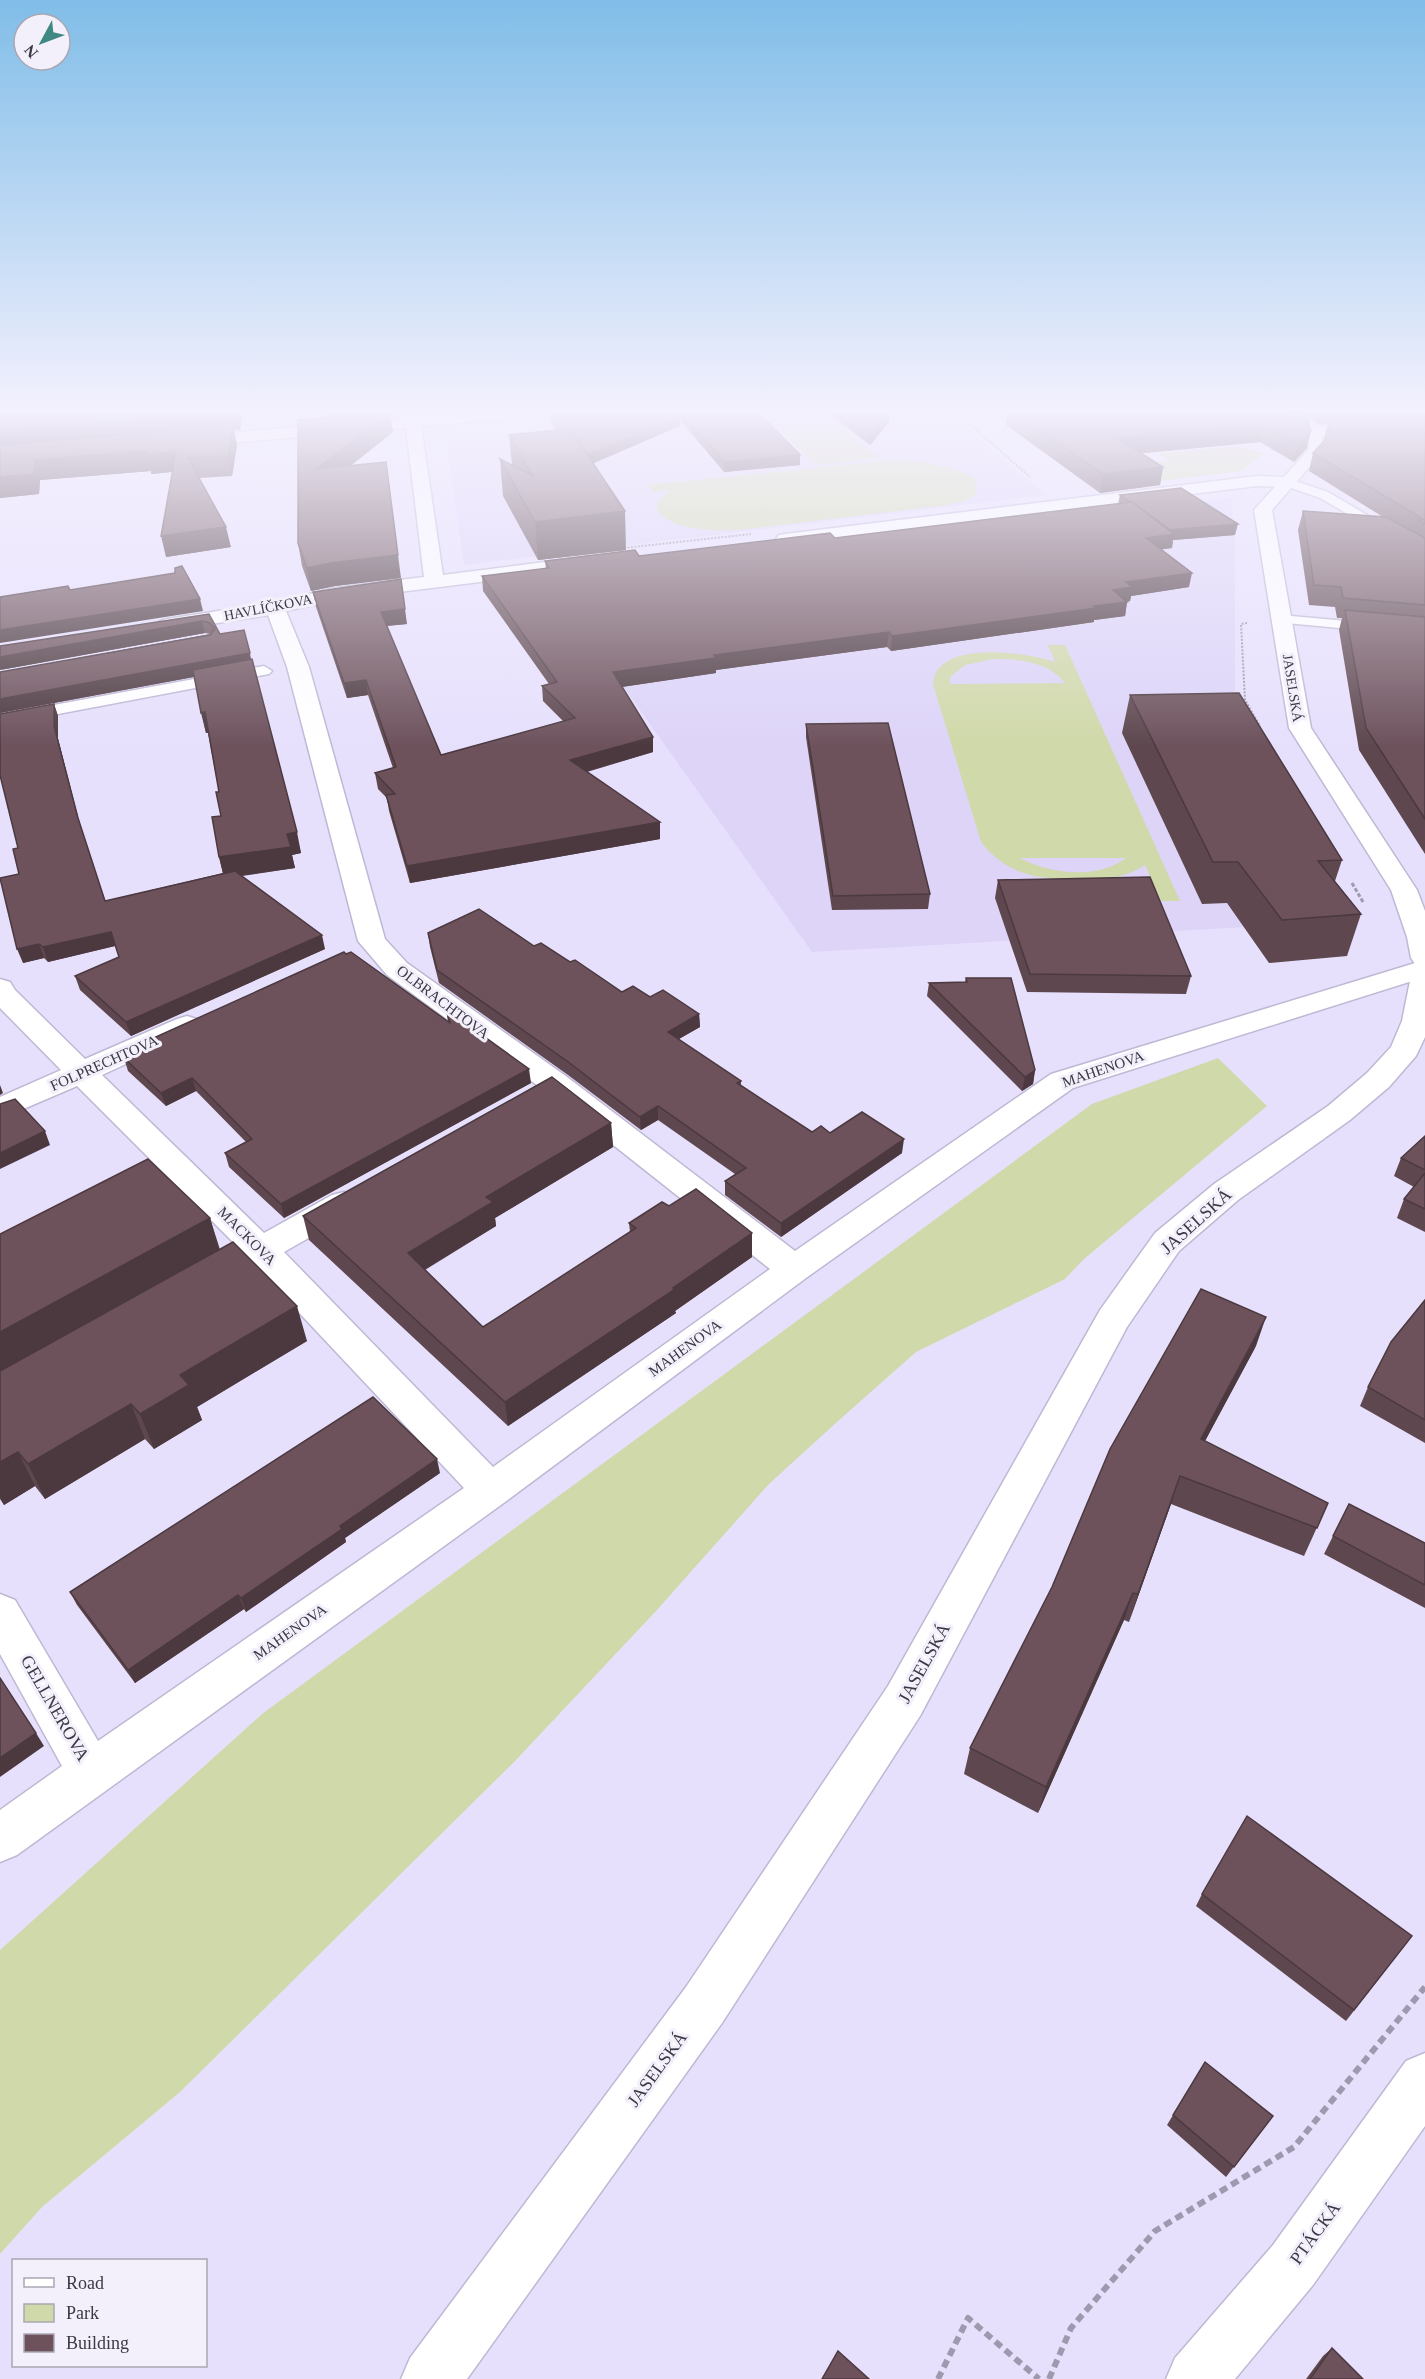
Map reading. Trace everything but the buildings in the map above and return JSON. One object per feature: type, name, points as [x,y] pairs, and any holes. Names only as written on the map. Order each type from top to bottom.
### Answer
[{"type":"street","points":[[427,525],[434,581]]},
{"type":"street","points":[[768,541],[898,525]]},
{"type":"street","name":"JASELSKÁ","points":[[1265,525],[1300,728],[1404,890],[1421,937],[1425,958]]},
{"type":"street","name":"HAVLÍČKOVA","points":[[149,628],[260,617],[335,594],[605,561]]},
{"type":"street","name":"OLBRACHTOVA","points":[[260,617],[298,667],[361,946],[397,969],[556,1084],[794,1269]]},
{"type":"street","name":"MAHENOVA","points":[[0,1838],[491,1490],[794,1269],[1062,1080],[1425,968]]},
{"type":"street","name":"JASELSKÁ","points":[[430,2379],[704,2005],[904,1701],[1113,1319],[1167,1242],[1227,1192],[1339,1113],[1378,1080],[1405,1050],[1416,1020],[1425,976]]},
{"type":"street","name":"MACKOVA","points":[[0,988],[1,993],[261,1250],[491,1490]]},
{"type":"street","name":"FOLPRECHTOVA","points":[[0,1109],[212,1014]]},
{"type":"street","points":[[525,1102],[556,1084]]},
{"type":"street","points":[[219,1273],[373,1187]]},
{"type":"street","name":"GELLNEROVA","points":[[0,1613],[91,1773]]},
{"type":"street","name":"PTÁCKÁ","points":[[1196,2379],[1293,2265],[1425,2080]]},
{"type":"lane","points":[[1375,525],[1425,555]]},
{"type":"lane","points":[[1397,548],[1412,547]]},
{"type":"lane","points":[[1357,609],[1365,626]]},
{"type":"lane","points":[[1280,619],[1425,632]]},
{"type":"lane","points":[[0,720],[264,671]]},
{"type":"path","points":[[1049,2379],[1071,2328],[1155,2230],[1293,2147],[1425,1987]]},
{"type":"path","points":[[938,2379],[968,2318],[1039,2379]]},
{"type":"shaded area","points":[[458,525],[796,525],[464,565]]},
{"type":"shaded area","points":[[1012,525],[1234,525],[1235,704],[1351,921],[812,952],[549,582]]},
{"type":"green space","points":[[682,525],[781,525],[739,530],[694,528]]},
{"type":"green space","points":[[1048,645],[1065,645],[1180,901],[1161,901],[1145,865],[1122,876],[1107,878],[1039,877],[1026,874],[1002,862],[981,842],[933,684],[938,670],[949,660],[985,652],[1025,655],[1055,662]],"holes":[[[993,659],[1032,663],[1050,670],[1065,683],[950,684],[950,677],[965,665]],[[1020,858],[1126,858],[1101,870],[1088,872],[1059,871]]]},
{"type":"green space","points":[[1218,1058],[1267,1106],[1084,1259],[1065,1279],[916,1352],[837,1422],[769,1484],[656,1611],[515,1761],[180,2092],[42,2207],[0,2254],[0,1950],[262,1714],[1092,1104]]}]
